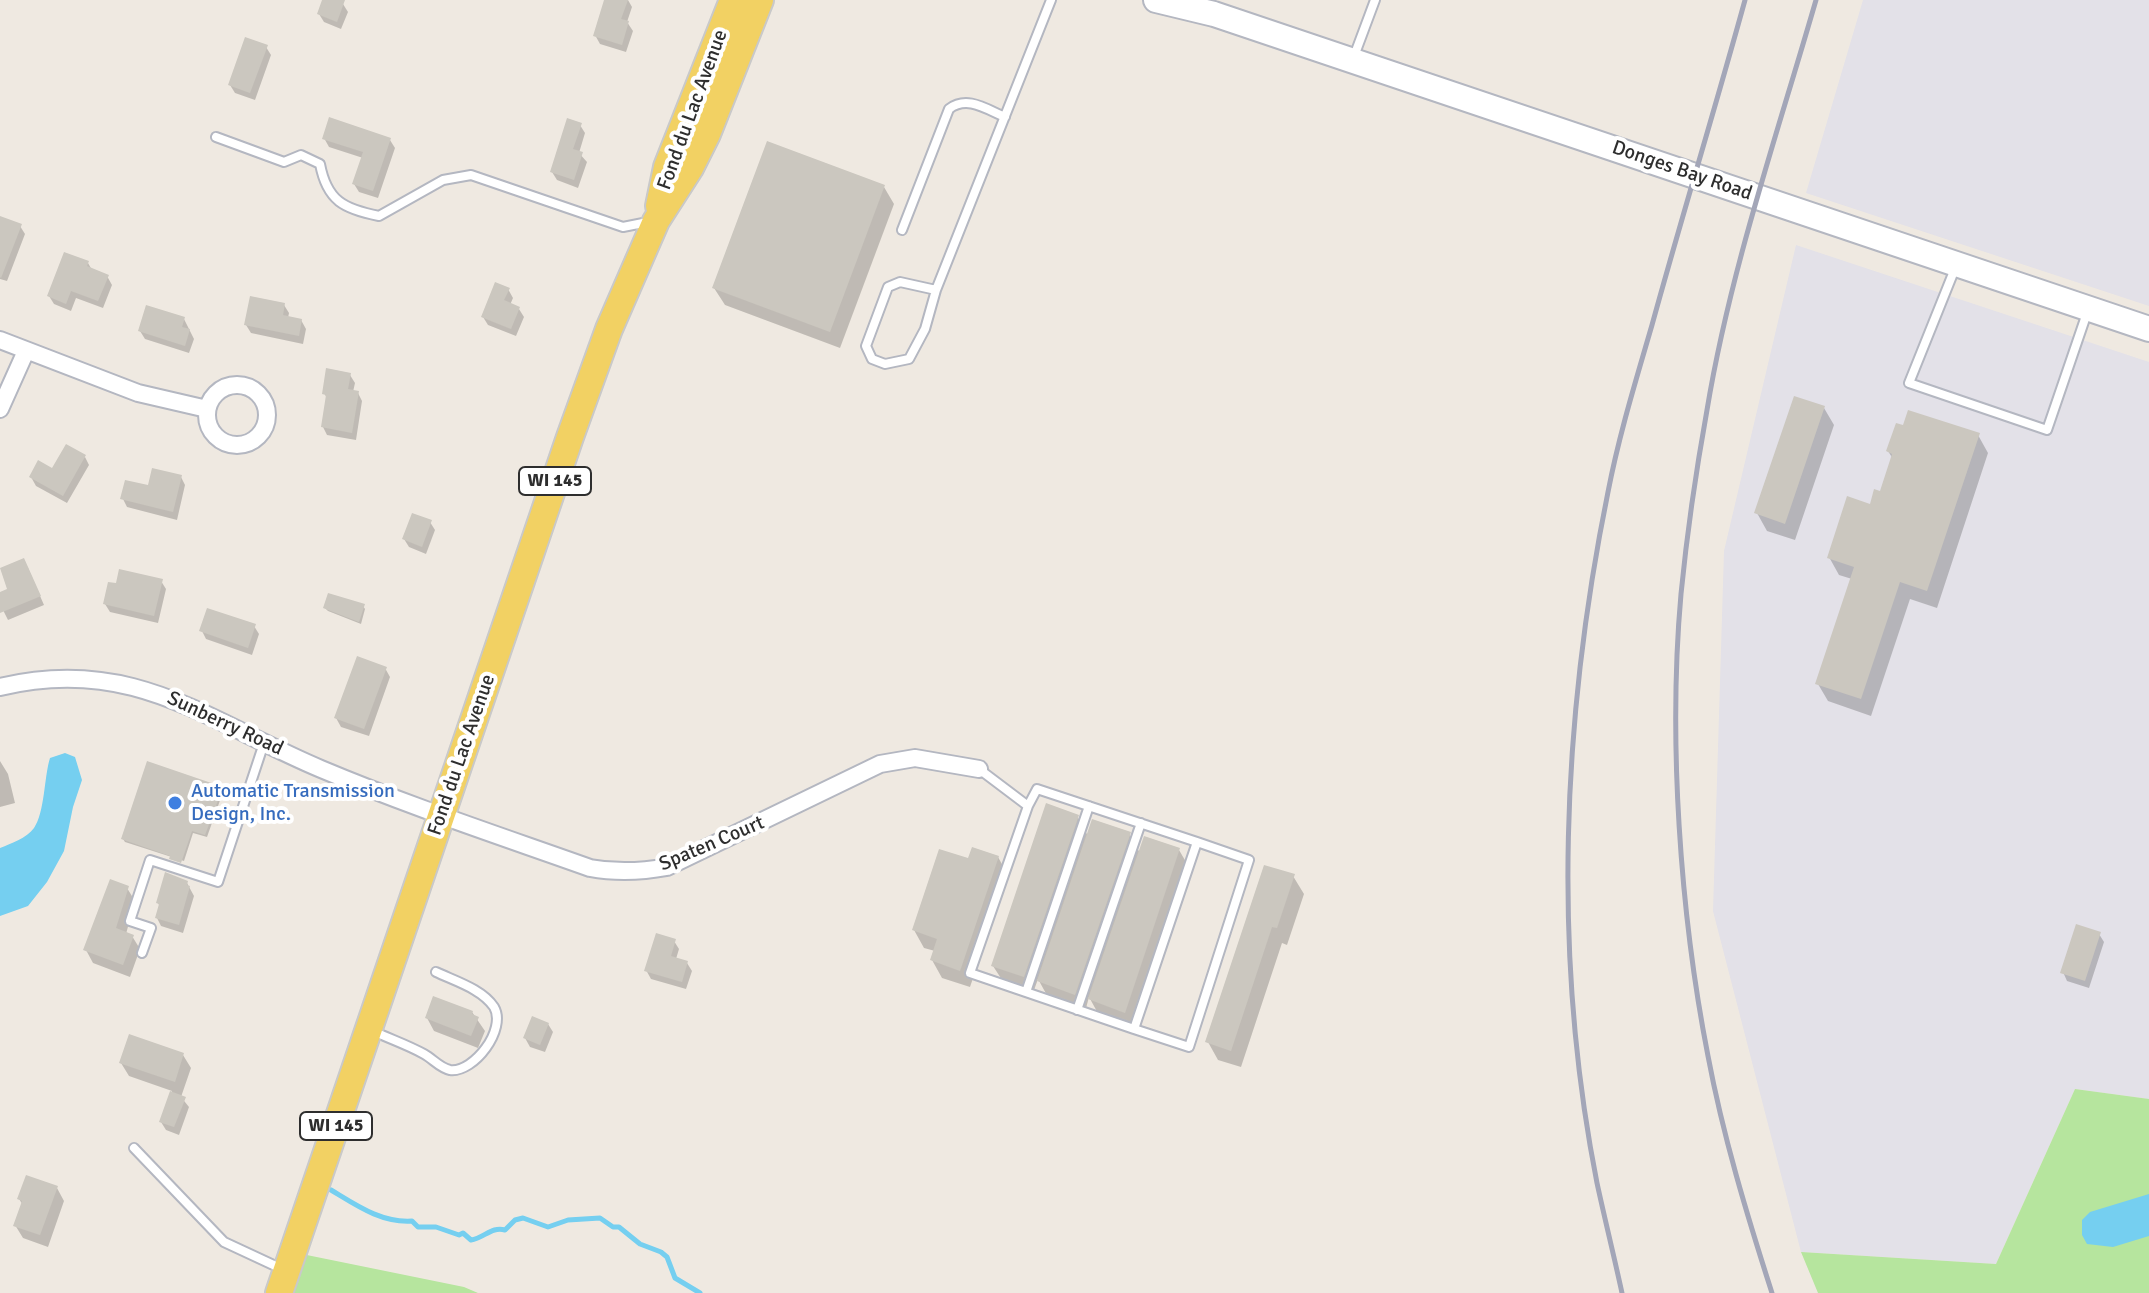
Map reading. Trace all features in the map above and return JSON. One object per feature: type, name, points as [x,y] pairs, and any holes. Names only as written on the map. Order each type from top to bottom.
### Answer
[{"type":"main road","name":"Fond du Lac Avenue","points":[[656,221],[667,167],[733,0]]},
{"type":"main road","name":"Fond du Lac Avenue","points":[[282,1282],[609,329],[656,221],[690,168],[707,134],[760,0]]},
{"type":"street","name":"Donges Bay Road","points":[[1156,0],[1216,7]]},
{"type":"street","name":"Donges Bay Road","points":[[1192,0],[1353,61],[2149,329]]},
{"type":"street","points":[[0,340],[138,393],[207,409]]},
{"type":"street","points":[[0,409],[26,351]]},
{"type":"street","name":"Sunberry Road","points":[[0,687],[59,677],[125,683],[168,696],[321,769],[441,816]]},
{"type":"street","name":"Spaten Court","points":[[441,816],[590,868],[625,873],[667,867],[880,764],[915,758],[979,769]]},
{"type":"lane","points":[[936,290],[900,282],[888,287],[866,346],[872,359],[885,364],[909,359],[925,329],[936,290],[1051,0]]},
{"type":"lane","points":[[1353,61],[1375,0]]},
{"type":"lane","points":[[902,230],[949,109],[957,102],[969,102],[1005,117]]},
{"type":"lane","points":[[216,137],[284,162],[301,155],[320,164],[324,186],[349,210],[379,216],[443,180],[471,175],[623,227],[656,221]]},
{"type":"lane","points":[[1956,265],[1909,383],[2047,430],[2089,309]]},
{"type":"lane","points":[[142,953],[151,928],[130,921],[150,860],[218,882],[264,742]]},
{"type":"lane","points":[[979,769],[1028,806]]},
{"type":"lane","points":[[1037,789],[1089,806],[1249,860],[1189,1047],[970,973],[1028,806],[1037,789]]},
{"type":"lane","points":[[1026,992],[1089,806]]},
{"type":"lane","points":[[1077,1010],[1141,823]]},
{"type":"lane","points":[[1134,1029],[1197,842]]},
{"type":"lane","points":[[369,1029],[424,1054],[444,1068],[453,1070],[471,1063],[495,1031],[497,1015],[493,1005],[482,996],[436,972]]},
{"type":"lane","points":[[134,1148],[224,1242],[282,1282]]},
{"type":"shaded area","points":[[1863,0],[2149,0],[2149,306],[1806,193]]},
{"type":"shaded area","points":[[1796,245],[2149,362],[2149,1099],[2075,1089],[1996,1264],[1801,1252],[1713,911],[1724,551]]},
{"type":"green space","points":[[2075,1089],[2149,1099],[2149,1293],[1818,1293],[1801,1252],[1996,1264]]},
{"type":"green space","points":[[292,1252],[464,1287],[478,1293],[278,1293]]},
{"type":"water","points":[[65,753],[75,757],[82,780],[64,851],[47,882],[28,906],[0,916],[0,848],[23,838],[34,828],[40,813],[50,758]]},
{"type":"water","points":[[2149,1194],[2149,1236],[2113,1247],[2087,1244],[2082,1235],[2082,1220],[2090,1212]]},
{"type":"building","points":[[322,0],[345,0],[337,22],[317,14]]},
{"type":"building","points":[[604,0],[628,0],[621,19],[629,21],[622,45],[593,36]]},
{"type":"building","points":[[245,37],[268,45],[250,93],[228,85]]},
{"type":"building","points":[[329,117],[391,138],[373,191],[352,184],[363,152],[322,139]]},
{"type":"building","points":[[567,118],[582,123],[573,149],[583,152],[574,180],[550,172]]},
{"type":"building","points":[[767,141],[885,185],[830,332],[712,288]]},
{"type":"building","points":[[0,216],[22,224],[1,278],[0,277]]},
{"type":"building","points":[[64,252],[89,261],[87,266],[109,275],[98,301],[71,291],[66,304],[47,296]]},
{"type":"building","points":[[495,282],[510,288],[504,300],[520,307],[511,329],[481,317]]},
{"type":"building","points":[[250,296],[285,303],[283,315],[302,319],[299,336],[244,325]]},
{"type":"building","points":[[146,305],[185,317],[182,327],[190,329],[185,346],[138,331]]},
{"type":"building","points":[[326,368],[351,373],[348,389],[359,391],[352,433],[321,427]]},
{"type":"building","points":[[1794,396],[1825,406],[1785,524],[1754,513]]},
{"type":"building","points":[[1908,410],[1980,433],[1927,591],[1900,582],[1861,699],[1815,684],[1854,567],[1827,558],[1847,496],[1870,504],[1874,489],[1880,491],[1892,454],[1886,451],[1896,423],[1903,425]]},
{"type":"building","points":[[66,444],[86,455],[63,496],[29,477],[38,460],[52,468]]},
{"type":"building","points":[[152,468],[182,475],[173,512],[120,499],[125,480],[148,485]]},
{"type":"building","points":[[412,513],[432,520],[422,547],[402,539]]},
{"type":"building","points":[[24,558],[41,596],[0,613],[0,592],[7,589],[0,568]]},
{"type":"building","points":[[119,569],[163,579],[154,616],[103,604],[108,582],[116,583]]},
{"type":"building","points":[[328,593],[365,604],[359,622],[323,608]]},
{"type":"building","points":[[207,608],[256,624],[248,648],[199,631]]},
{"type":"building","points":[[357,656],[387,667],[364,729],[334,718]]},
{"type":"building","name":"Automatic Transmission Design, Inc.","points":[[147,761],[223,787],[205,835],[192,831],[181,863],[169,859],[170,856],[121,839]]},
{"type":"building","points":[[1046,803],[1079,815],[1024,977],[991,966]]},
{"type":"building","points":[[1092,819],[1131,832],[1075,995],[1037,981]]},
{"type":"building","points":[[1144,836],[1180,848],[1125,1013],[1088,999]]},
{"type":"building","points":[[972,847],[999,856],[960,971],[930,960],[937,939],[912,930],[939,849],[968,858]]},
{"type":"building","points":[[1264,865],[1295,874],[1277,928],[1272,927],[1231,1051],[1205,1042]]},
{"type":"building","points":[[165,872],[188,881],[187,885],[190,886],[179,925],[155,918]]},
{"type":"building","points":[[110,879],[129,886],[116,928],[134,935],[123,965],[83,950]]},
{"type":"building","points":[[2076,924],[2101,932],[2085,981],[2060,973]]},
{"type":"building","points":[[656,933],[676,939],[671,956],[688,961],[682,982],[644,971]]},
{"type":"building","points":[[433,996],[473,1011],[472,1014],[479,1017],[471,1036],[425,1018]]},
{"type":"building","points":[[532,1016],[549,1023],[540,1045],[523,1038]]},
{"type":"building","points":[[129,1034],[184,1053],[175,1082],[119,1063]]},
{"type":"building","points":[[170,1091],[186,1097],[174,1127],[159,1122]]},
{"type":"building","points":[[26,1175],[58,1186],[40,1235],[13,1226],[22,1201],[17,1199]]},
{"type":"waterway","points":[[331,1190],[379,1216],[412,1221],[418,1227],[436,1227],[459,1235],[463,1233],[471,1240],[496,1230],[505,1230],[515,1220],[523,1218],[548,1227],[568,1220],[600,1218],[613,1227],[619,1227],[640,1244],[661,1252],[667,1257],[675,1278],[700,1293]]},
{"type":"railway","points":[[1622,1293],[1597,1183],[1573,1011],[1568,837],[1572,750],[1592,577],[1617,450],[1745,0]]},
{"type":"railway","points":[[1772,1293],[1728,1146],[1698,1001],[1679,826],[1677,650],[1699,456],[1728,306],[1816,0]]},
{"type":"place","name":"Automatic Transmission Design, Inc.","points":[[175,803]]}]
